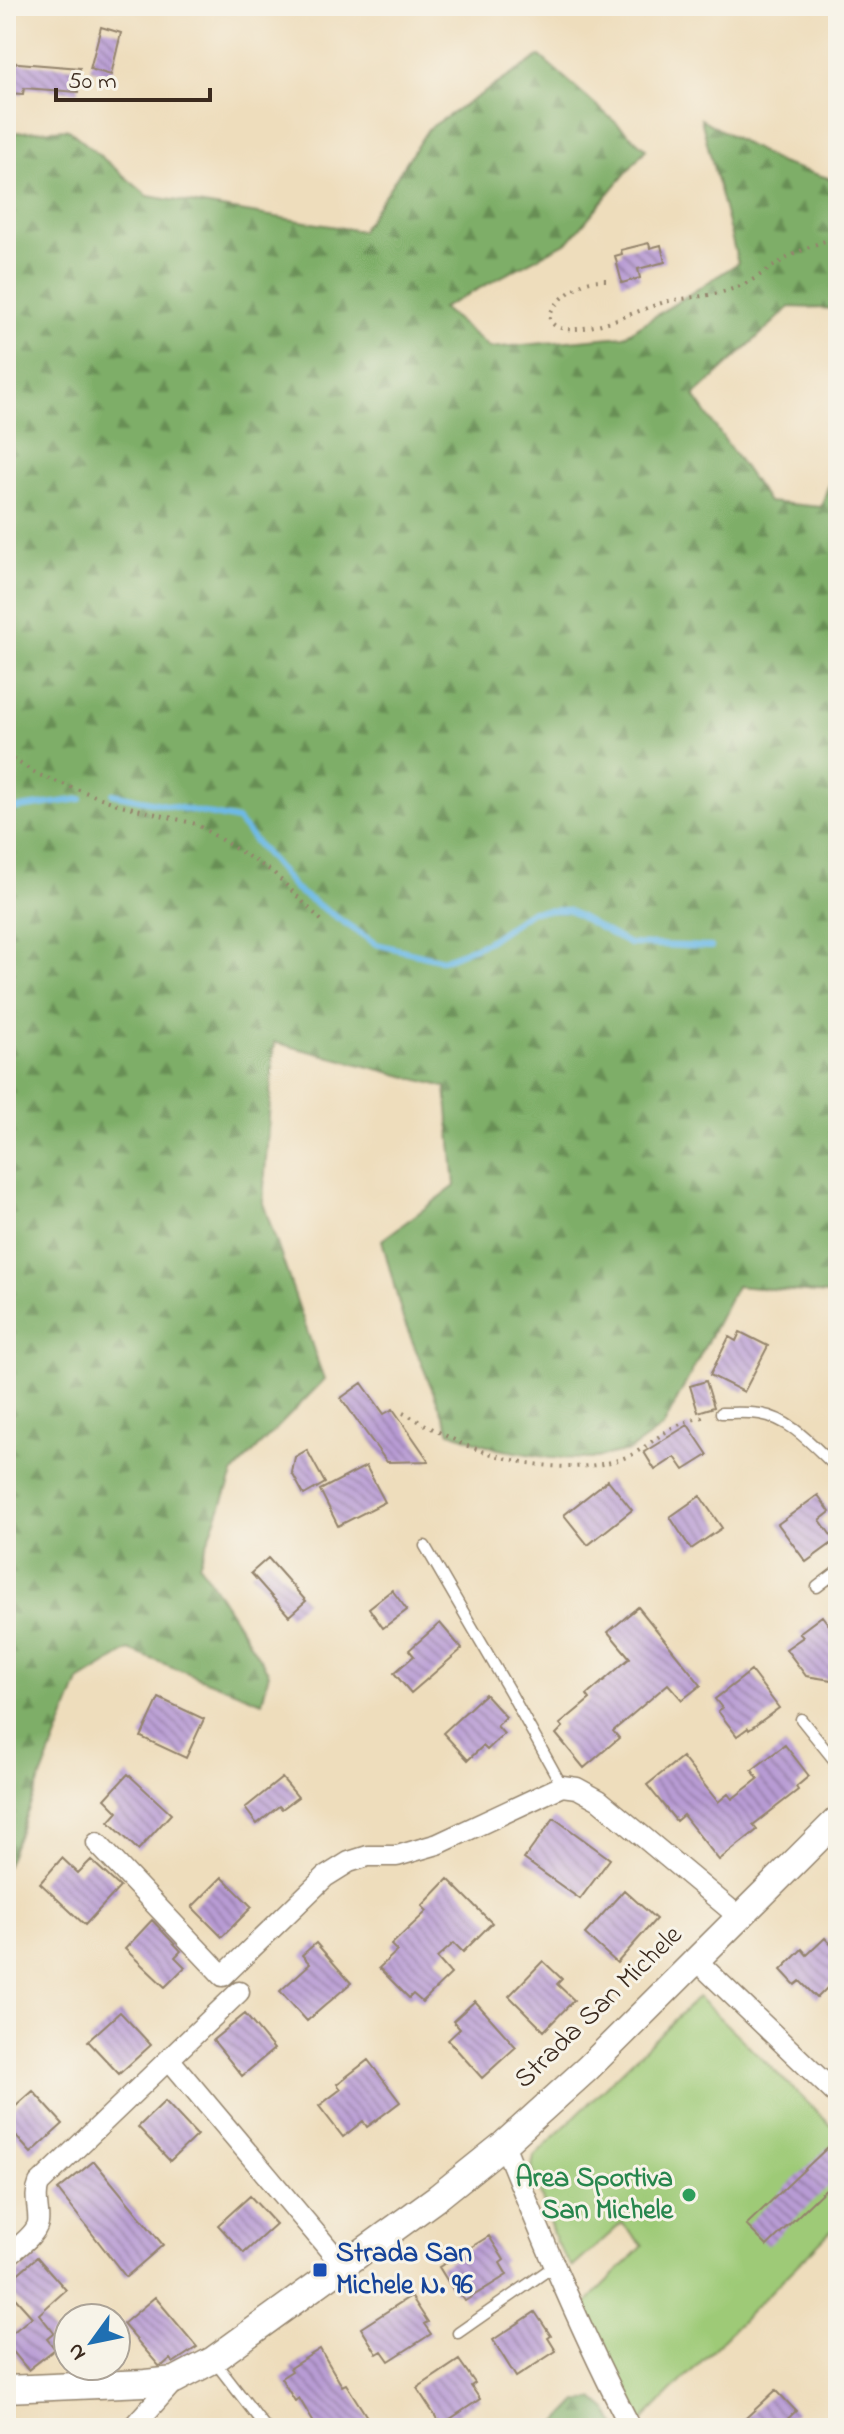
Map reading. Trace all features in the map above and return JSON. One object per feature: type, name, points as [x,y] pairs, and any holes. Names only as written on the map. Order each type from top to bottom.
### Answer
[{"type":"street","points":[[97,1843],[223,1976],[325,1877],[349,1862],[368,1856],[397,1856],[438,1844],[562,1786],[577,1788],[599,1800],[738,1916]]},
{"type":"street","name":"Strada San Michele","points":[[6,2389],[175,2380],[213,2360],[438,2197],[504,2144],[588,2068],[838,1819]]},
{"type":"street","points":[[695,1959],[838,2096]]},
{"type":"street","points":[[6,2257],[35,2231],[38,2221],[35,2194],[39,2184],[239,1992]]},
{"type":"street","points":[[169,2059],[343,2266]]},
{"type":"street","points":[[504,2144],[554,2266],[631,2428]]},
{"type":"street","points":[[132,2428],[175,2380]]},
{"type":"lane","points":[[721,1413],[760,1414],[780,1420],[838,1469]]},
{"type":"lane","points":[[425,1546],[562,1786]]},
{"type":"lane","points":[[817,1587],[838,1571]]},
{"type":"lane","points":[[801,1719],[838,1765]]},
{"type":"lane","points":[[458,2333],[554,2266]]},
{"type":"lane","points":[[213,2360],[266,2428]]},
{"type":"path","points":[[606,280],[580,285],[550,312],[552,323],[568,330],[598,325],[668,301],[709,297],[743,285],[815,243],[838,237]]},
{"type":"path","points":[[6,755],[39,775],[117,804],[196,824],[273,872],[324,923]]},
{"type":"path","points":[[403,1413],[463,1444],[513,1459],[579,1467],[632,1454],[675,1426],[721,1413]]},
{"type":"green space","points":[[540,56],[646,149],[569,241],[442,308],[490,348],[624,336],[738,263],[701,119],[780,163],[838,181],[838,309],[790,307],[694,396],[768,502],[821,507],[833,472],[838,471],[838,1295],[736,1286],[663,1427],[629,1451],[591,1459],[551,1458],[498,1449],[450,1432],[403,1319],[382,1240],[455,1186],[446,1087],[274,1042],[263,1203],[324,1380],[234,1472],[199,1564],[269,1673],[262,1702],[129,1650],[79,1681],[6,1867],[6,133],[68,129],[148,196],[361,231],[428,129]]},
{"type":"green space","name":"Area Sportiva San Michele","points":[[698,1997],[838,2132],[838,2224],[639,2424],[584,2309],[643,2246],[622,2223],[572,2268],[555,2240],[532,2167],[534,2156]]},
{"type":"green space","points":[[594,2399],[608,2411],[618,2428],[552,2428],[577,2402]]},
{"type":"building","points":[[101,27],[121,33],[111,75],[90,69]]},
{"type":"building","points":[[6,62],[80,68],[78,92],[24,88],[23,94],[6,93]]},
{"type":"building","points":[[649,243],[650,248],[661,245],[665,262],[638,269],[640,278],[622,283],[615,256],[622,254],[621,250]]},
{"type":"building","points":[[740,1332],[768,1346],[744,1392],[710,1375],[729,1337],[736,1341]]},
{"type":"building","points":[[706,1381],[714,1407],[698,1412],[690,1386]]},
{"type":"building","points":[[362,1383],[384,1414],[393,1409],[429,1461],[387,1462],[341,1398]]},
{"type":"building","points":[[688,1425],[708,1455],[684,1470],[675,1457],[655,1470],[644,1452]]},
{"type":"building","points":[[307,1450],[325,1483],[304,1495],[292,1473],[295,1457]]},
{"type":"building","points":[[366,1466],[385,1502],[338,1526],[320,1490]]},
{"type":"building","points":[[608,1480],[632,1510],[588,1545],[564,1515]]},
{"type":"building","points":[[818,1495],[830,1512],[820,1520],[835,1541],[806,1562],[778,1524]]},
{"type":"building","points":[[700,1496],[722,1528],[691,1549],[670,1517]]},
{"type":"building","points":[[268,1558],[306,1601],[289,1616],[251,1573]]},
{"type":"building","points":[[392,1590],[407,1610],[383,1628],[369,1608]]},
{"type":"building","points":[[638,1607],[701,1685],[682,1700],[668,1684],[613,1731],[619,1738],[584,1768],[556,1734],[563,1727],[560,1724],[590,1699],[587,1695],[630,1658],[608,1632]]},
{"type":"building","points":[[822,1616],[838,1637],[838,1681],[806,1676],[786,1649],[803,1637],[799,1633]]},
{"type":"building","points":[[440,1623],[462,1649],[411,1693],[394,1673],[414,1656],[409,1650]]},
{"type":"building","points":[[751,1671],[779,1708],[737,1736],[718,1711],[722,1708],[715,1699]]},
{"type":"building","points":[[485,1694],[506,1717],[497,1726],[504,1734],[487,1750],[483,1746],[468,1760],[443,1733]]},
{"type":"building","points":[[159,1698],[204,1719],[186,1758],[141,1737]]},
{"type":"building","points":[[785,1745],[809,1776],[796,1787],[798,1790],[753,1825],[757,1830],[719,1860],[683,1815],[676,1821],[647,1785],[682,1757],[718,1802],[728,1794],[732,1799],[758,1779],[752,1770]]},
{"type":"building","points":[[128,1774],[171,1814],[138,1850],[109,1822],[118,1812],[105,1799]]},
{"type":"building","points":[[282,1778],[298,1797],[282,1809],[279,1806],[257,1824],[245,1808]]},
{"type":"building","points":[[554,1818],[610,1859],[580,1899],[524,1859]]},
{"type":"building","points":[[62,1858],[78,1873],[91,1860],[120,1887],[85,1925],[40,1883]]},
{"type":"building","points":[[222,1877],[252,1907],[222,1937],[192,1907]]},
{"type":"building","points":[[448,1879],[492,1923],[463,1952],[454,1943],[437,1958],[451,1974],[422,2002],[413,1994],[409,1998],[379,1968],[397,1951],[391,1945],[427,1911],[422,1906]]},
{"type":"building","points":[[624,1890],[656,1919],[617,1963],[585,1934]]},
{"type":"building","points":[[152,1920],[181,1951],[175,1957],[185,1967],[165,1987],[125,1949]]},
{"type":"building","points":[[825,1938],[838,1952],[838,1977],[817,1998],[800,1981],[795,1985],[781,1970],[802,1949],[807,1955]]},
{"type":"building","points":[[316,1943],[351,1983],[307,2021],[280,1991],[310,1964],[302,1955]]},
{"type":"building","points":[[543,1961],[562,1979],[557,1984],[574,2000],[544,2031],[509,1996]]},
{"type":"building","points":[[475,2001],[516,2047],[482,2078],[448,2040],[460,2029],[453,2021]]},
{"type":"building","points":[[120,2012],[151,2045],[119,2074],[88,2041]]},
{"type":"building","points":[[245,2014],[274,2049],[242,2076],[213,2040]]},
{"type":"building","points":[[368,2060],[400,2102],[367,2127],[363,2121],[343,2137],[319,2106],[341,2089],[337,2084]]},
{"type":"building","points":[[33,2091],[63,2124],[31,2153],[6,2125],[6,2115]]},
{"type":"building","points":[[165,2101],[197,2135],[170,2161],[138,2127]]},
{"type":"building","points":[[828,2147],[838,2157],[838,2177],[767,2246],[746,2225]]},
{"type":"building","points":[[94,2161],[163,2245],[126,2277],[58,2190]]},
{"type":"building","points":[[250,2196],[276,2224],[244,2253],[218,2225]]},
{"type":"building","points":[[489,2236],[504,2260],[500,2263],[507,2275],[465,2301],[458,2291],[455,2293],[439,2267]]},
{"type":"building","points":[[37,2257],[66,2290],[39,2314],[52,2330],[47,2339],[52,2351],[28,2370],[6,2343],[6,2338],[32,2317],[6,2288],[6,2284]]},
{"type":"building","points":[[411,2296],[428,2322],[424,2324],[431,2334],[389,2361],[382,2351],[377,2354],[361,2328]]},
{"type":"building","points":[[155,2297],[197,2347],[173,2363],[170,2359],[159,2366],[132,2334],[132,2316]]},
{"type":"building","points":[[535,2312],[551,2336],[548,2338],[556,2351],[516,2377],[493,2340]]},
{"type":"building","points":[[320,2349],[342,2386],[346,2384],[374,2428],[317,2428],[299,2398],[295,2401],[281,2378],[292,2371],[290,2368]]},
{"type":"building","points":[[459,2360],[475,2383],[471,2386],[480,2399],[441,2425],[417,2388]]},
{"type":"building","points":[[776,2390],[796,2411],[778,2428],[735,2428]]},
{"type":"waterway","points":[[113,794],[237,820],[296,890],[376,944],[443,960],[487,942],[531,911],[568,910],[629,944],[711,947]]},
{"type":"waterway","points":[[6,810],[81,799]]},
{"type":"place","name":"Area Sportiva San Michele","points":[[689,2195]]},
{"type":"place","name":"Strada San Michele N. 96","points":[[320,2270]]}]
